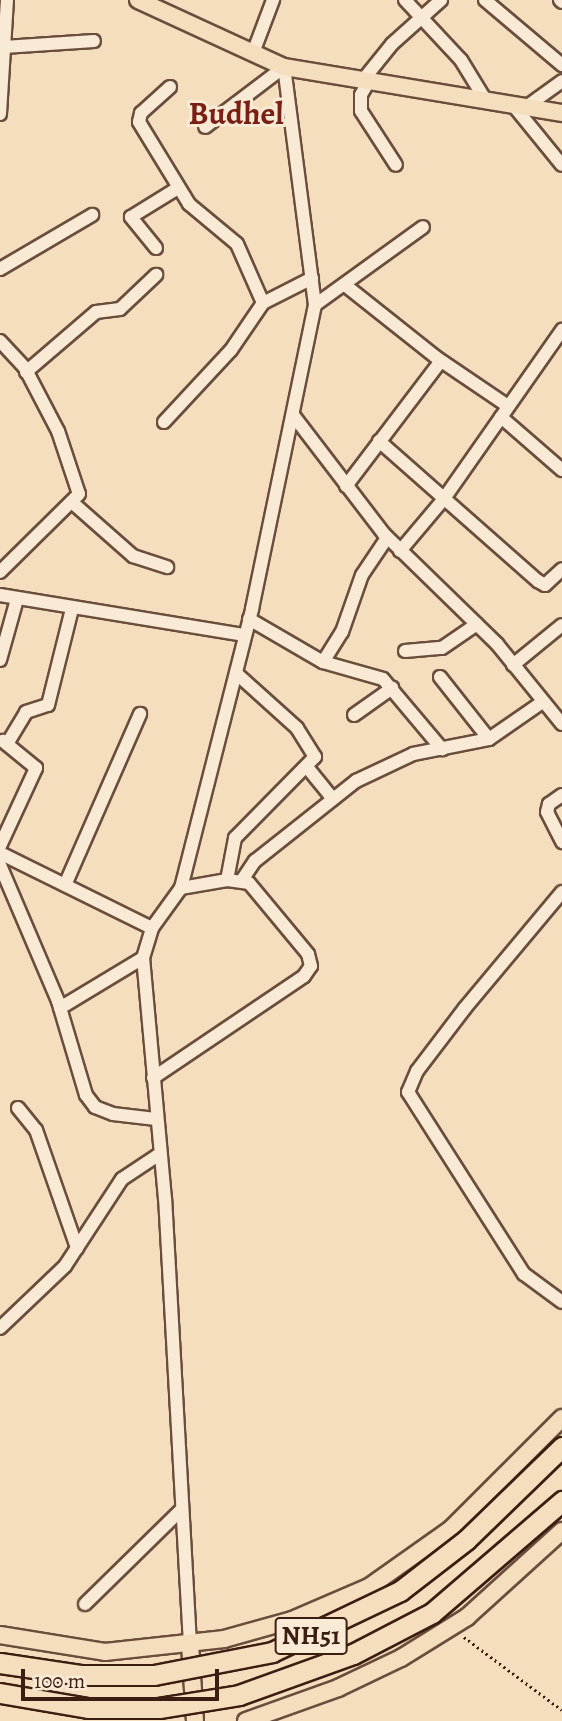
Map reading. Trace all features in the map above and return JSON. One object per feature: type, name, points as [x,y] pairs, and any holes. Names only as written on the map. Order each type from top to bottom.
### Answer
[{"type":"highway","name":"NH51","points":[[0,1663],[80,1675],[154,1675],[272,1652],[333,1627],[400,1591],[466,1540],[562,1447]]},
{"type":"highway","name":"NH51","points":[[0,1693],[88,1708],[159,1708],[239,1695],[353,1654],[432,1613],[562,1501]]},
{"type":"main road","points":[[138,0],[157,4],[284,66],[562,113]]},
{"type":"main road","points":[[0,1635],[105,1652],[190,1644],[292,1620],[369,1587],[451,1529],[562,1418]]},
{"type":"main road","points":[[246,1721],[338,1688],[450,1627],[537,1558],[562,1531]]},
{"type":"main road","points":[[190,1644],[195,1721]]},
{"type":"street","points":[[0,114],[7,0]]},
{"type":"street","points":[[253,53],[273,0]]},
{"type":"street","points":[[405,0],[461,60],[486,101]]},
{"type":"street","points":[[396,165],[361,111],[360,95],[366,80],[399,37],[422,20],[441,0]]},
{"type":"street","points":[[485,0],[562,65]]},
{"type":"street","points":[[4,47],[94,41]]},
{"type":"street","points":[[205,127],[284,66]]},
{"type":"street","points":[[190,1644],[165,1199],[158,1155],[142,958],[152,928],[181,888],[246,635],[315,305],[284,66]]},
{"type":"street","points":[[562,81],[519,106],[562,165]]},
{"type":"street","points":[[170,87],[141,113],[139,122],[189,204],[237,244],[262,303]]},
{"type":"street","points":[[156,248],[131,217],[178,188]]},
{"type":"street","points":[[0,269],[92,215]]},
{"type":"street","points":[[315,305],[423,228]]},
{"type":"street","points":[[26,372],[96,312],[120,309],[156,275]]},
{"type":"street","points":[[163,422],[231,350],[262,303],[312,278]]},
{"type":"street","points":[[345,285],[505,411],[562,470]]},
{"type":"street","points":[[400,551],[443,500],[551,341],[562,330]]},
{"type":"street","points":[[0,341],[26,372],[58,431],[79,488],[74,504],[0,572]]},
{"type":"street","points":[[551,341],[562,352]]},
{"type":"street","points":[[346,486],[441,361]]},
{"type":"street","points":[[293,415],[387,538],[477,624],[513,665],[541,704],[562,724]]},
{"type":"street","points":[[379,441],[443,500],[545,586],[562,569]]},
{"type":"street","points":[[74,504],[133,556],[167,567]]},
{"type":"street","points":[[323,662],[342,632],[362,575],[387,538]]},
{"type":"street","points":[[0,595],[72,609],[246,635]]},
{"type":"street","points":[[0,660],[18,599]]},
{"type":"street","points":[[0,846],[36,768],[3,742],[26,712],[48,705],[72,609]]},
{"type":"street","points":[[249,620],[323,662],[374,674],[392,688],[442,749]]},
{"type":"street","points":[[405,652],[442,648],[477,624]]},
{"type":"street","points":[[513,665],[562,625]]},
{"type":"street","points":[[226,880],[235,838],[315,757],[311,744],[236,673]]},
{"type":"street","points":[[440,677],[489,739]]},
{"type":"street","points":[[354,715],[392,688]]},
{"type":"street","points":[[242,880],[255,860],[333,799],[385,765],[489,739],[541,704]]},
{"type":"street","points":[[65,885],[140,714]]},
{"type":"street","points":[[307,767],[333,799]]},
{"type":"street","points":[[562,795],[549,804],[547,812],[562,842]]},
{"type":"street","points":[[0,853],[152,928]]},
{"type":"street","points":[[0,865],[60,1008],[91,1103],[113,1114],[156,1119]]},
{"type":"street","points":[[153,1077],[304,976],[311,965],[300,943],[242,880],[181,888]]},
{"type":"street","points":[[562,892],[465,1008],[417,1072],[408,1092],[524,1274],[562,1302]]},
{"type":"street","points":[[60,1008],[142,958]]},
{"type":"street","points":[[18,1108],[36,1130],[77,1248]]},
{"type":"street","points":[[0,1328],[65,1266],[121,1180],[158,1155]]},
{"type":"street","points":[[85,1604],[181,1510]]},
{"type":"path","points":[[450,1627],[562,1710]]},
{"type":"district","name":"Budhel","points":[[236,113]]}]
